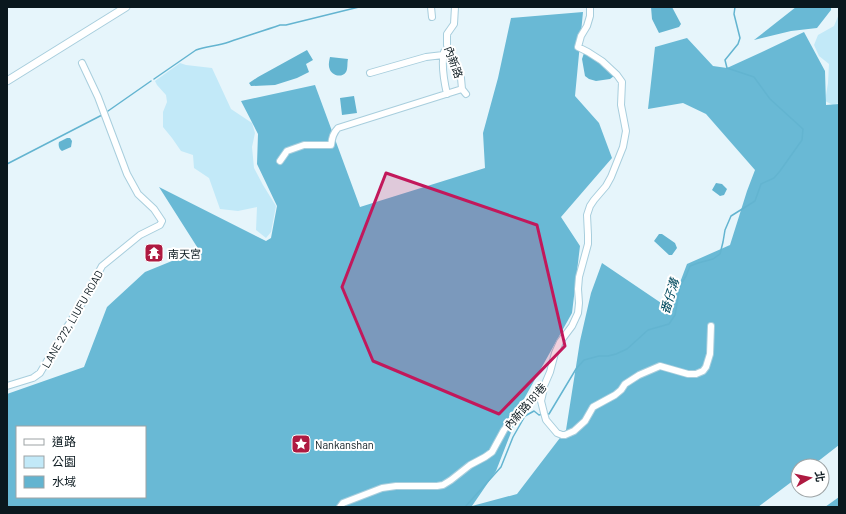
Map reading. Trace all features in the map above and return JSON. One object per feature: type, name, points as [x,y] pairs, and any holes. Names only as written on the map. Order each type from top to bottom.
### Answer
[{"type":"street","points":[[7,81],[126,7]]},
{"type":"street","points":[[431,7],[432,18]]},
{"type":"street","name":"內新路","points":[[447,94],[464,92],[461,78],[450,56],[447,45],[448,34],[454,24],[455,7]]},
{"type":"street","name":"內新路181巷","points":[[340,507],[343,503],[382,488],[396,486],[421,487],[443,485],[470,465],[492,452],[504,430],[544,386],[560,342],[572,326],[578,313],[579,277],[588,244],[587,215],[590,206],[612,177],[623,147],[626,131],[621,105],[622,82],[617,75],[602,61],[578,47],[590,16],[590,7]]},
{"type":"street","points":[[280,161],[286,151],[304,145],[330,145],[334,132],[338,128],[447,94],[443,53],[448,48]]},
{"type":"street","points":[[370,73],[426,57],[443,55]]},
{"type":"street","name":"LANE 272, LIUFU ROAD","points":[[7,386],[33,378],[40,373],[81,305],[102,266],[140,235],[160,225],[162,221],[154,209],[138,194],[127,174],[98,97],[82,63]]},
{"type":"street","points":[[544,386],[541,401],[546,420],[557,432],[565,435],[574,431],[585,421],[593,407],[615,395],[625,384],[639,375],[660,366],[688,374],[696,374],[703,371],[706,367],[710,354],[711,326]]},
{"type":"highlighted area","points":[[386,173],[537,225],[565,346],[499,414],[373,361],[342,287]]},
{"type":"green space","points":[[839,14],[839,103],[833,105],[825,101],[829,64],[819,56],[814,45],[818,35],[834,26]]},
{"type":"green space","points":[[180,63],[212,68],[231,109],[252,123],[255,133],[252,147],[254,168],[276,206],[271,232],[266,238],[256,230],[257,207],[238,211],[220,209],[209,178],[194,168],[193,155],[181,151],[163,127],[163,112],[167,102],[166,95],[155,81]]},
{"type":"shaded area","points":[[796,7],[831,7],[831,10],[817,28],[791,31],[754,40]]},
{"type":"shaded area","points":[[583,12],[575,96],[599,123],[612,158],[561,217],[580,246],[572,313],[524,399],[496,471],[472,506],[517,494],[566,430],[580,341],[591,293],[602,263],[670,309],[687,264],[730,245],[755,170],[706,114],[683,103],[648,109],[655,47],[687,38],[713,66],[727,68],[804,32],[825,71],[826,105],[839,104],[839,445],[822,458],[790,458],[790,483],[758,507],[7,507],[7,394],[84,367],[107,307],[145,272],[199,250],[159,187],[266,241],[271,238],[277,206],[257,164],[258,134],[241,101],[315,85],[360,207],[485,168],[483,133],[498,78],[511,18]]},
{"type":"shaded area","points":[[839,497],[839,507],[825,507]]},
{"type":"water","points":[[651,7],[672,7],[681,24],[679,27],[659,33],[652,19]]},
{"type":"water","points":[[307,50],[313,60],[306,64],[309,72],[297,78],[275,85],[251,86],[249,83],[258,77]]},
{"type":"water","points":[[584,53],[614,76],[610,79],[596,81],[585,76],[582,59]]},
{"type":"water","points":[[330,57],[348,59],[347,69],[344,74],[338,76],[331,72],[329,68]]},
{"type":"water","points":[[354,96],[357,113],[342,115],[340,98]]},
{"type":"water","points":[[70,138],[72,141],[71,147],[62,151],[59,147],[59,142]]},
{"type":"water","points":[[716,183],[722,184],[727,189],[724,195],[720,196],[712,190]]},
{"type":"water","points":[[659,234],[662,234],[675,243],[677,248],[672,255],[669,255],[654,241]]},
{"type":"waterway","points":[[154,79],[196,50],[225,43],[280,25],[286,25],[359,7]]},
{"type":"waterway","name":"番仔溝","points":[[547,414],[549,414],[576,369],[584,360],[616,354],[627,349],[648,330],[669,324],[675,315],[680,286],[690,266],[713,259],[720,254],[725,230],[731,216],[755,201],[761,184],[774,178],[802,140],[803,129],[770,99],[754,77],[727,68],[725,60],[738,44],[740,38],[734,14],[735,7]]},
{"type":"waterway","points":[[108,111],[151,81]]},
{"type":"waterway","points":[[7,164],[102,115]]},
{"type":"waterway","name":"番仔溝","points":[[465,507],[501,467],[513,437],[525,416],[534,411],[539,415],[543,414]]},
{"type":"place","name":"南天宮","points":[[154,253]]},
{"type":"place","name":"Nankanshan","points":[[301,444]]}]
